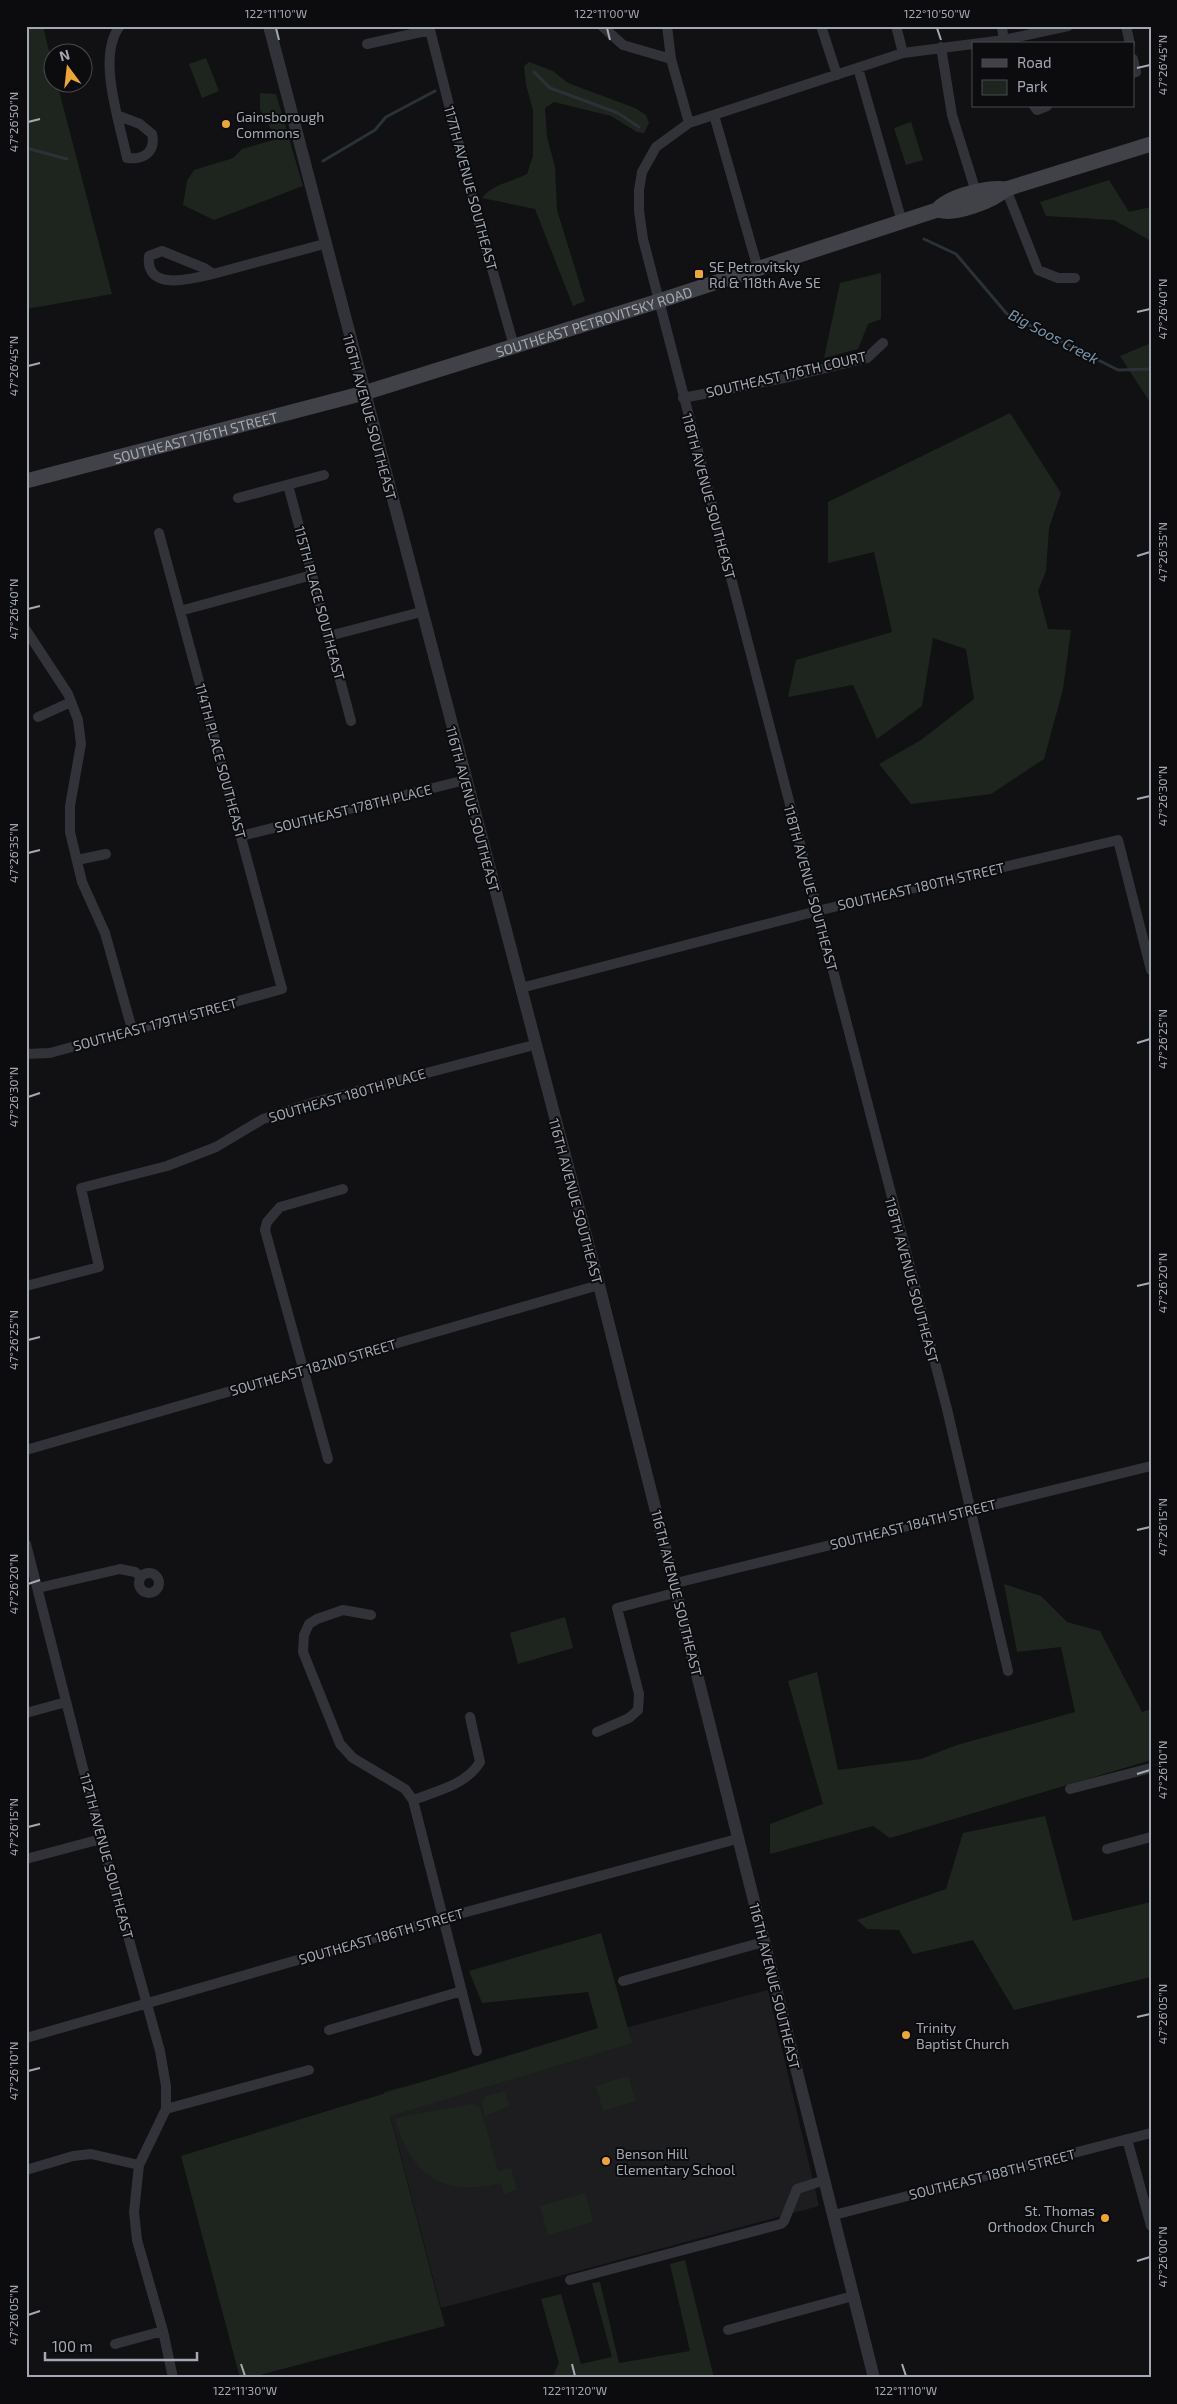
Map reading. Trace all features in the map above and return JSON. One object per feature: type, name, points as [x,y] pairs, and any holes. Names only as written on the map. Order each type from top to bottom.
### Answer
[{"type":"main road","name":"SOUTHEAST PETROVITSKY ROAD","points":[[937,210],[947,214],[996,198],[1006,189],[1151,144]]},
{"type":"main road","name":"SOUTHEAST PETROVITSKY ROAD","points":[[364,393],[659,301],[902,222],[937,210],[944,202],[992,187],[1006,189]]},
{"type":"main road","name":"SOUTHEAST 176TH STREET","points":[[26,481],[364,393]]},
{"type":"street","points":[[119,116],[110,70],[114,34],[120,26]]},
{"type":"street","name":"116TH AVENUE SOUTHEAST","points":[[269,26],[324,244],[521,988],[534,1045],[599,1284],[677,1588],[737,1839],[874,2378]]},
{"type":"street","points":[[602,26],[623,45],[671,59]]},
{"type":"street","points":[[667,26],[671,59],[689,123]]},
{"type":"street","points":[[821,26],[837,75]]},
{"type":"street","points":[[896,26],[903,53]]},
{"type":"street","points":[[1002,26],[1004,42]]},
{"type":"street","name":"118TH AVENUE SOUTHEAST","points":[[1004,42],[1068,26]]},
{"type":"street","points":[[1126,26],[1130,42]]},
{"type":"street","name":"117TH AVENUE SOUTHEAST","points":[[367,44],[430,28],[477,216],[514,346]]},
{"type":"street","name":"118TH AVENUE SOUTHEAST","points":[[972,45],[903,53],[689,123],[656,147],[642,172],[639,190],[643,238],[947,1409],[1008,1671]]},
{"type":"street","points":[[941,47],[952,115],[976,192]]},
{"type":"street","points":[[858,68],[902,222]]},
{"type":"street","points":[[714,115],[758,269]]},
{"type":"street","points":[[1006,189],[1038,270],[1058,278],[1075,278]]},
{"type":"street","points":[[213,274],[204,268],[162,251],[149,256],[148,266],[152,274],[159,279],[178,281],[213,274],[324,244]]},
{"type":"street","name":"SOUTHEAST 176TH COURT","points":[[684,398],[789,377],[867,358],[883,343]]},
{"type":"street","points":[[238,498],[324,475]]},
{"type":"street","name":"115TH PLACE SOUTHEAST","points":[[288,485],[351,721]]},
{"type":"street","name":"114TH PLACE SOUTHEAST","points":[[159,533],[282,989]]},
{"type":"street","points":[[180,611],[312,575]]},
{"type":"street","points":[[328,636],[421,612]]},
{"type":"street","points":[[26,630],[34,645],[55,670],[78,720],[81,744],[70,806],[70,832],[82,882],[105,933],[132,1029]]},
{"type":"street","points":[[38,717],[71,702]]},
{"type":"street","name":"SOUTHEAST 178TH PLACE","points":[[241,836],[465,780]]},
{"type":"street","name":"SOUTHEAST 180TH STREET","points":[[521,988],[817,911],[1118,840],[1151,970]]},
{"type":"street","points":[[77,860],[106,854]]},
{"type":"street","name":"SOUTHEAST 179TH STREET","points":[[26,1054],[50,1053],[282,989]]},
{"type":"street","name":"SOUTHEAST 180TH PLACE","points":[[26,1286],[99,1267],[81,1188],[166,1166],[216,1148],[263,1119],[315,1102],[534,1045]]},
{"type":"street","points":[[328,1459],[265,1230],[267,1222],[280,1207],[343,1189]]},
{"type":"street","name":"SOUTHEAST 182ND STREET","points":[[26,1450],[599,1284]]},
{"type":"street","name":"SOUTHEAST 184TH STREET","points":[[597,1732],[629,1718],[638,1710],[638,1694],[618,1608],[677,1588],[970,1510],[1151,1466]]},
{"type":"street","name":"112TH AVENUE SOUTHEAST","points":[[26,1544],[101,1839],[160,2051],[166,2086],[166,2110],[139,2165]]},
{"type":"street","points":[[38,1588],[120,1569],[135,1572],[141,1577]]},
{"type":"street","points":[[371,1615],[343,1610],[317,1619],[309,1624],[304,1635],[303,1652],[340,1744],[353,1758],[405,1789],[413,1800],[477,2051]]},
{"type":"street","points":[[26,1713],[66,1702]]},
{"type":"street","points":[[413,1800],[464,1780],[474,1772],[480,1762],[470,1717]]},
{"type":"street","points":[[1070,1788],[1151,1768]]},
{"type":"street","points":[[1107,1849],[1151,1837]]},
{"type":"street","points":[[26,1859],[101,1839]]},
{"type":"street","name":"SOUTHEAST 186TH STREET","points":[[26,2038],[444,1918],[737,1839]]},
{"type":"street","points":[[623,1981],[763,1942]]},
{"type":"street","points":[[329,2030],[462,1991]]},
{"type":"street","points":[[166,2110],[309,2070]]},
{"type":"street","name":"SOUTHEAST 188TH STREET","points":[[834,2215],[1151,2133]]},
{"type":"street","points":[[1127,2139],[1151,2226]]},
{"type":"street","points":[[26,2170],[74,2156],[91,2154],[139,2165],[134,2212],[137,2240],[163,2331],[173,2378]]},
{"type":"street","points":[[570,2280],[780,2224],[784,2221],[797,2189],[825,2180]]},
{"type":"street","points":[[728,2330],[853,2296]]},
{"type":"street","points":[[115,2344],[163,2331]]},
{"type":"shaded area","name":"Benson Hill Elementary School","points":[[768,1990],[819,2206],[441,2308],[384,2092]]},
{"type":"green space","points":[[26,26],[43,26],[47,42],[42,42],[42,92],[59,92],[112,294],[26,309]]},
{"type":"green space","points":[[206,58],[219,91],[202,98],[189,64]]},
{"type":"green space","points":[[529,62],[553,71],[568,83],[635,108],[646,115],[649,123],[644,133],[637,132],[611,116],[554,102],[545,108],[547,137],[555,167],[557,210],[585,301],[573,306],[535,209],[482,198],[497,186],[527,174],[533,156],[533,110],[526,85],[524,66]]},
{"type":"green space","points":[[260,93],[276,94],[303,186],[214,220],[183,205],[187,181],[194,170],[233,158],[242,149],[277,139],[260,110]]},
{"type":"green space","points":[[911,122],[923,160],[906,165],[894,128]]},
{"type":"green space","points":[[1109,180],[1129,212],[1151,207],[1151,241],[1114,220],[1046,216],[1040,202]]},
{"type":"green space","points":[[881,273],[881,319],[868,324],[858,349],[824,358],[840,283]]},
{"type":"green space","points":[[1151,343],[1151,404],[1120,356]]},
{"type":"green space","points":[[1010,413],[1061,493],[1049,528],[1046,571],[1038,591],[1048,629],[1071,630],[1063,689],[1044,759],[991,794],[911,804],[879,764],[921,740],[974,699],[966,649],[933,638],[922,706],[877,739],[853,685],[788,697],[796,660],[892,632],[874,552],[828,563],[828,502]]},
{"type":"green space","points":[[1004,1584],[1041,1596],[1067,1622],[1100,1631],[1142,1712],[1151,1709],[1151,1760],[890,1838],[873,1826],[770,1854],[770,1824],[823,1804],[788,1681],[817,1672],[838,1770],[921,1759],[957,1745],[1075,1712],[1061,1647],[1017,1652]]},
{"type":"green space","points":[[565,1617],[573,1648],[518,1664],[510,1633]]},
{"type":"green space","points":[[1045,1816],[1073,1921],[1151,1902],[1151,1977],[1014,2010],[973,1940],[913,1954],[899,1930],[867,1929],[857,1920],[946,1889],[963,1833]]},
{"type":"green space","points":[[601,1933],[632,2043],[390,2116],[445,2326],[248,2378],[240,2378],[181,2156],[598,2028],[588,1992],[482,2003],[469,1971]]},
{"type":"green space","points":[[628,2076],[636,2101],[603,2111],[596,2086]]},
{"type":"green space","points":[[505,2091],[509,2106],[485,2116],[482,2103],[486,2096]]},
{"type":"green space","points":[[472,2104],[480,2107],[498,2171],[511,2168],[517,2190],[504,2194],[501,2183],[480,2187],[462,2187],[446,2184],[420,2168],[410,2155],[395,2118]]},
{"type":"green space","points":[[585,2193],[593,2222],[548,2235],[540,2206]]},
{"type":"green space","points":[[685,2260],[714,2378],[552,2378],[559,2363],[541,2299],[561,2294],[581,2364],[612,2357],[592,2283],[600,2282],[619,2363],[690,2351],[670,2264]]},
{"type":"waterway","name":"Big Soos Creek","points":[[534,72],[550,88],[618,113],[639,127]]},
{"type":"waterway","name":"Big Soos Creek","points":[[323,161],[375,130],[386,117],[435,91]]},
{"type":"waterway","name":"Big Soos Creek","points":[[26,148],[67,159]]},
{"type":"waterway","name":"Big Soos Creek","points":[[924,239],[956,254],[1007,314],[1118,370],[1151,369]]},
{"type":"place","name":"Gainsborough Commons","points":[[226,124]]},
{"type":"place","name":"SE Petrovitsky Rd & 118th Ave SE","points":[[699,274]]},
{"type":"place","name":"Trinity Baptist Church","points":[[906,2035]]},
{"type":"place","name":"Benson Hill Elementary School","points":[[606,2161]]},
{"type":"place","name":"St. Thomas Orthodox Church","points":[[1105,2218]]}]
